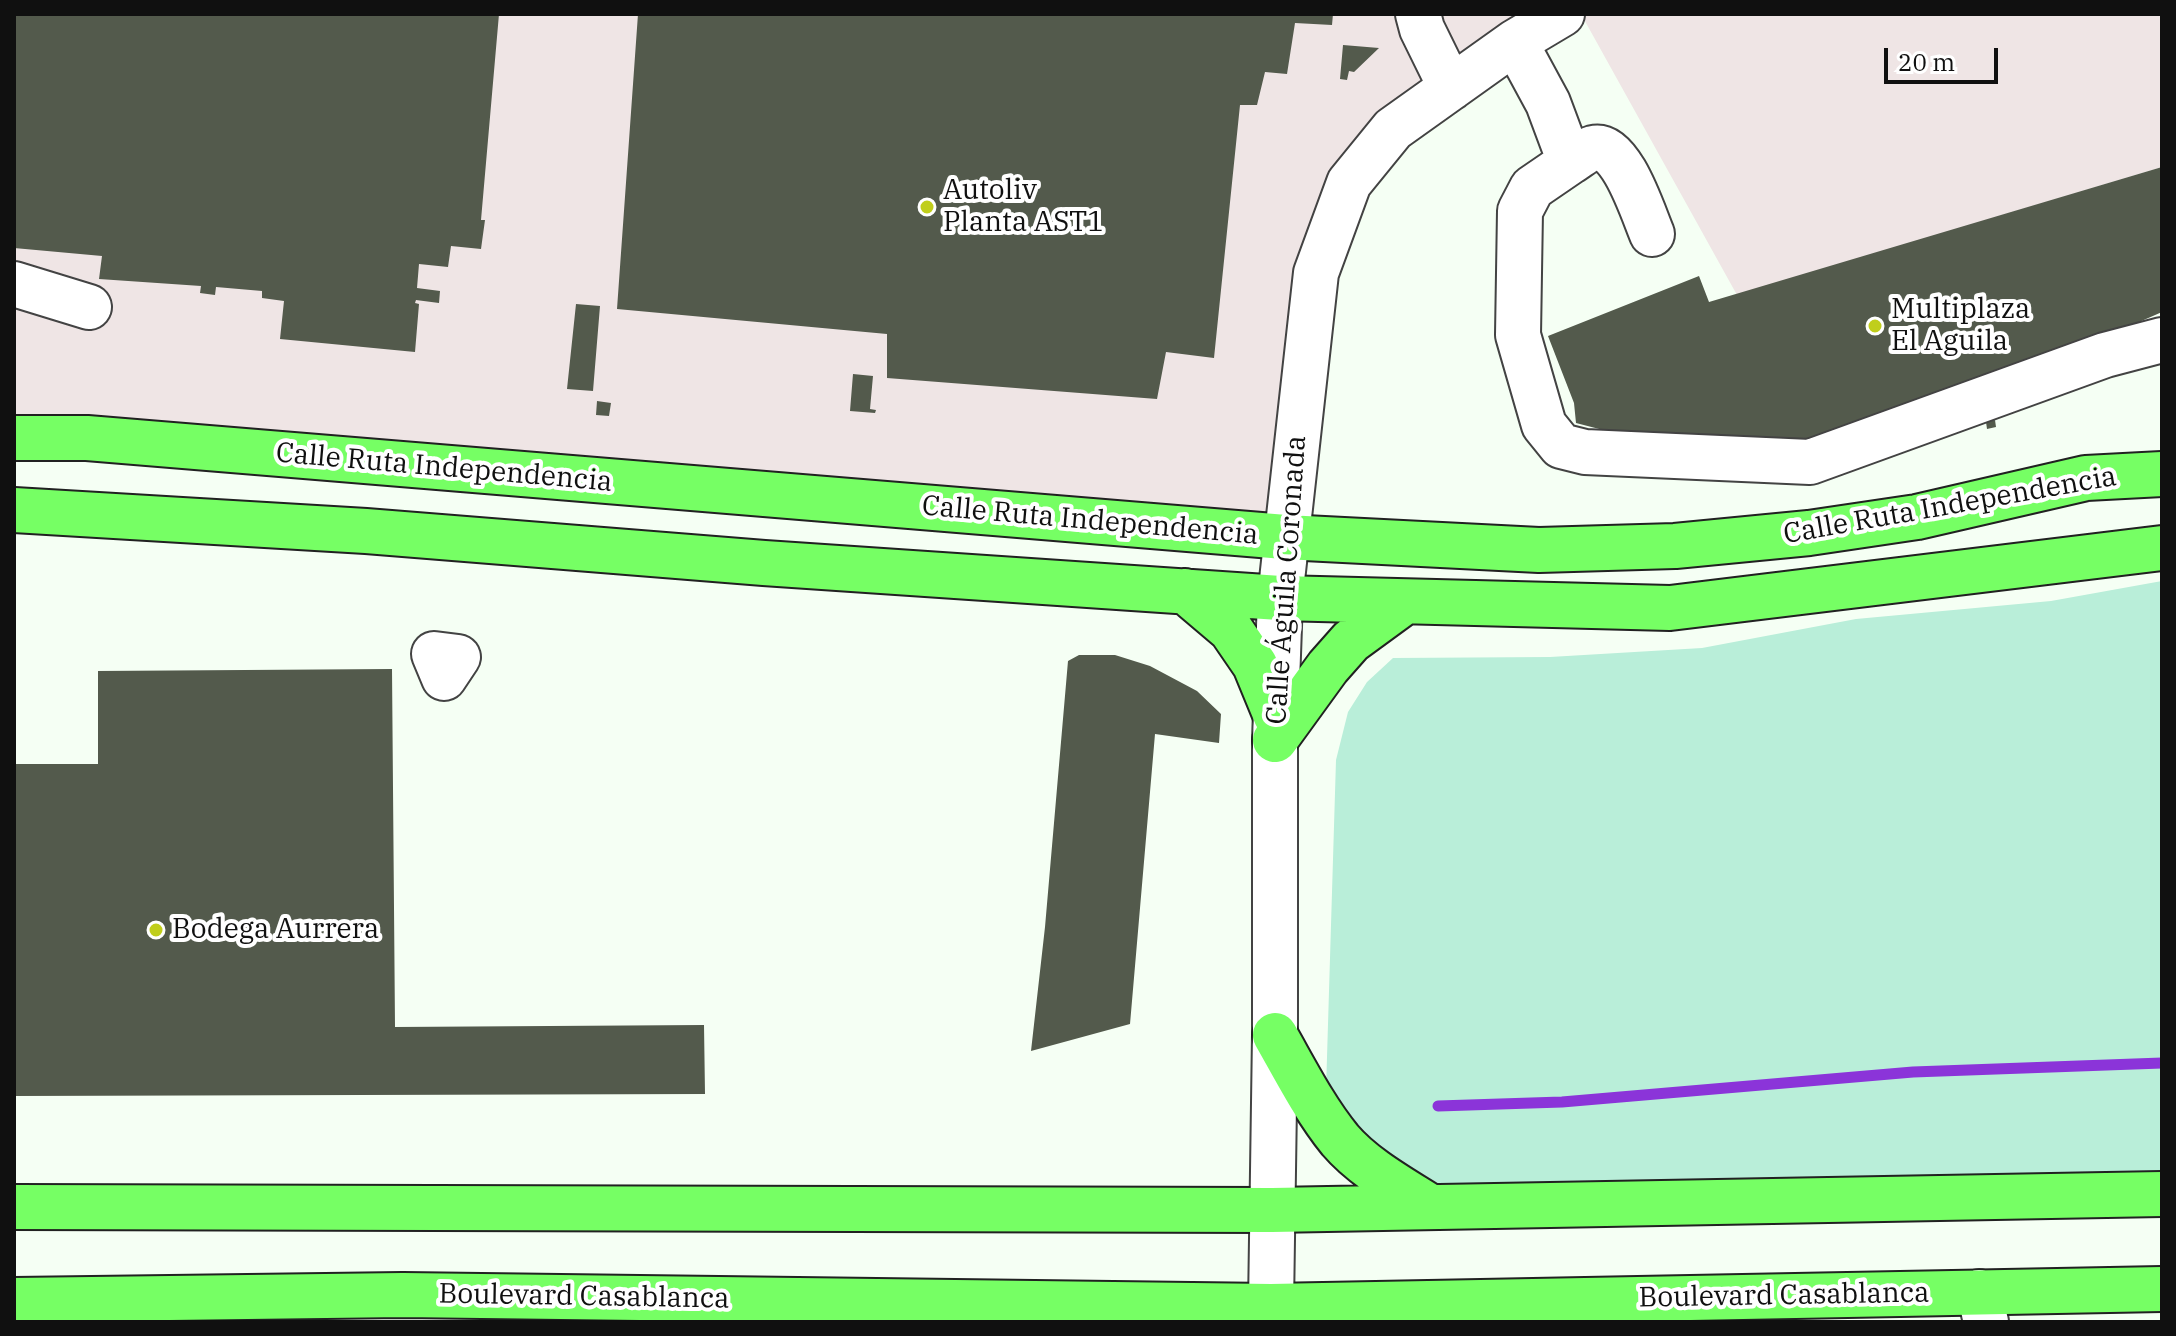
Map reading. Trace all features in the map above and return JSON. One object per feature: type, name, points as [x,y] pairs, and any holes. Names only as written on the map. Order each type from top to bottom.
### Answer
[{"type":"main road","name":"Calle Ruta Independencia","points":[[14,438],[87,438],[1285,537],[1539,550],[1675,546],[1824,531],[1917,517],[2086,478],[2162,474]]},
{"type":"main road","name":"Calle Ruta Independencia","points":[[14,510],[350,530],[764,563],[1280,598],[1670,608],[2162,548]]},
{"type":"main road","points":[[1185,591],[1231,630],[1255,665],[1275,728]]},
{"type":"main road","points":[[1275,728],[1351,641],[1403,603]]},
{"type":"main road","points":[[1275,1035],[1342,1142],[1384,1177],[1429,1206]]},
{"type":"main road","points":[[14,1207],[1272,1210],[2162,1194]]},
{"type":"main road","name":"Boulevard Casablanca","points":[[14,1300],[418,1295],[1273,1314],[1982,1307],[2162,1289]]},
{"type":"street","points":[[1418,14],[1422,29],[1451,88]]},
{"type":"street","name":"Calle Águila Coronada","points":[[1273,1314],[1275,728],[1280,598],[1316,273],[1349,183],[1393,129],[1515,42],[1562,14]]},
{"type":"street","points":[[1515,42],[1548,103],[1570,162]]},
{"type":"street","points":[[1652,234],[1619,159],[1608,150],[1594,148],[1532,188],[1520,211],[1518,335],[1544,425],[1561,446],[1585,452],[1810,462],[2105,355],[2162,340]]},
{"type":"street","points":[[14,284],[89,307]]},
{"type":"shaded area","points":[[14,14],[1563,14],[1349,183],[1285,537],[14,438]]},
{"type":"shaded area","points":[[1581,14],[2162,14],[2162,167],[1737,295]]},
{"type":"green space","points":[[2162,581],[2162,1178],[1443,1186],[1413,1181],[1377,1163],[1326,1090],[1336,760],[1348,712],[1367,682],[1393,658],[1550,657],[1702,648],[1856,619],[2051,601]]},
{"type":"building","points":[[14,14],[499,14],[481,249],[451,246],[448,267],[419,264],[417,288],[440,291],[439,303],[416,300],[415,303],[419,304],[415,352],[280,339],[284,301],[262,298],[262,291],[216,287],[215,295],[200,293],[201,286],[99,279],[102,256],[14,248]]},
{"type":"building","name":"Autoliv Planta AST1","points":[[638,14],[1333,14],[1332,25],[1295,23],[1287,74],[1265,72],[1257,105],[1240,105],[1214,358],[1166,352],[1157,399],[887,378],[887,334],[617,309]]},
{"type":"building","points":[[1343,45],[1379,48],[1354,72],[1349,71],[1347,80],[1340,79]]},
{"type":"building","name":"Multiplaza El Aguila","points":[[2162,167],[2162,312],[1785,477],[1576,423],[1574,403],[1548,336],[1699,276],[1709,302]]},
{"type":"building","points":[[576,304],[600,306],[593,391],[567,389]]},
{"type":"building","points":[[853,374],[873,376],[870,409],[876,410],[875,413],[850,411]]},
{"type":"building","points":[[597,401],[611,403],[609,416],[596,415]]},
{"type":"building","points":[[1995,420],[1996,427],[1987,429],[1986,422]]},
{"type":"building","points":[[1079,655],[1115,655],[1150,666],[1197,691],[1221,714],[1219,743],[1155,734],[1130,1024],[1031,1051],[1068,661]]},
{"type":"building","points":[[392,669],[395,1027],[704,1025],[705,1094],[14,1096],[14,764],[98,764],[98,671]]},
{"type":"waterway","points":[[1438,1106],[1562,1102],[1913,1072],[2162,1063]]},
{"type":"place","name":"Autoliv Planta AST1","points":[[927,207]]},
{"type":"place","name":"Multiplaza El Aguila","points":[[1875,326]]},
{"type":"place","name":"Bodega Aurrera","points":[[156,930]]}]
